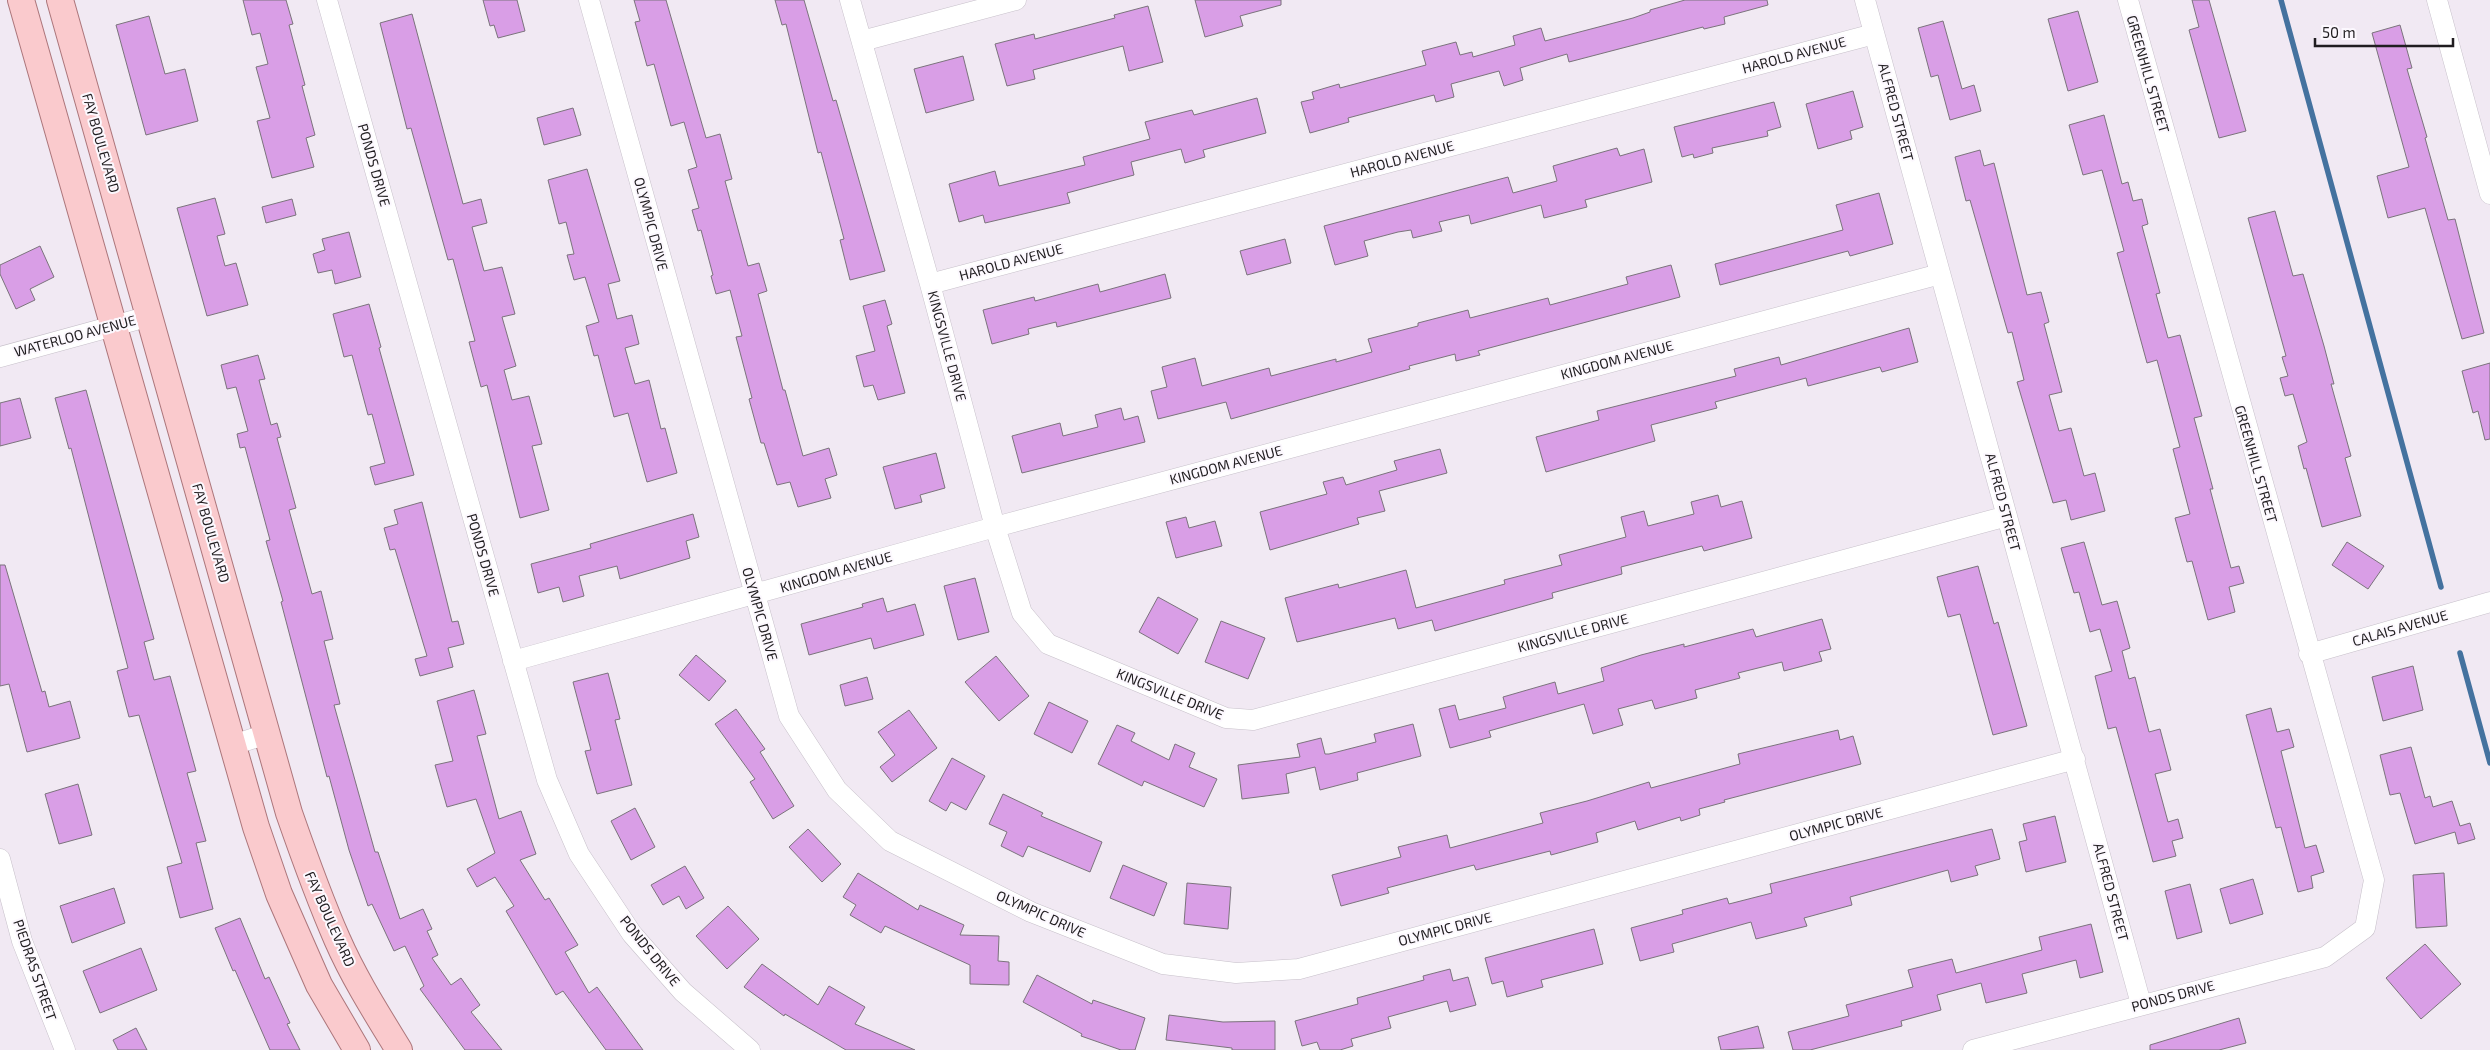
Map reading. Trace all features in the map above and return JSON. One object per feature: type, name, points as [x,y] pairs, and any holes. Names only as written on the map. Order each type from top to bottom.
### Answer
[{"type":"main road","name":"FAY BOULEVARD","points":[[60,0],[289,813],[311,877],[346,958],[399,1050]]},
{"type":"main road","points":[[26,1],[114,325],[256,827],[279,894],[319,985],[357,1050]]},
{"type":"street","name":"PONDS DRIVE","points":[[327,0],[547,780],[579,854],[632,934],[683,992],[750,1050]]},
{"type":"street","name":"OLYMPIC DRIVE","points":[[589,0],[789,716],[837,790],[890,841],[1031,912],[1163,964],[1236,973],[1299,969],[2075,759]]},
{"type":"street","name":"KINGSVILLE DRIVE","points":[[850,0],[930,284],[995,527],[1022,613],[1048,644],[1226,718],[1253,720],[2007,516]]},
{"type":"street","points":[[862,41],[1016,0]]},
{"type":"street","name":"ALFRED STREET","points":[[1864,0],[2075,759],[2141,1004]]},
{"type":"street","name":"GREENHILL STREET","points":[[2128,0],[2309,654],[2374,880],[2365,928]]},
{"type":"street","points":[[2437,0],[2490,194]]},
{"type":"street","name":"HAROLD AVENUE","points":[[930,284],[1874,34]]},
{"type":"street","name":"KINGDOM AVENUE","points":[[514,662],[995,527],[1940,274]]},
{"type":"street","name":"WATERLOO AVENUE","points":[[0,357],[150,316]]},
{"type":"street","name":"CALAIS AVENUE","points":[[2309,654],[2490,602]]},
{"type":"street","points":[[233,744],[267,734]]},
{"type":"street","name":"PIEDRAS STREET","points":[[0,859],[22,941],[65,1050]]},
{"type":"street","name":"PONDS DRIVE","points":[[1973,1050],[2141,1004],[2325,957],[2365,928]]},
{"type":"building","points":[[243,0],[286,0],[293,24],[289,25],[305,85],[302,86],[315,135],[306,138],[314,167],[272,178],[257,121],[270,118],[256,67],[268,64],[260,33],[252,35]]},
{"type":"building","points":[[483,0],[517,0],[525,31],[498,38],[494,25],[490,26]]},
{"type":"building","points":[[634,0],[666,0],[706,138],[720,134],[732,179],[725,181],[748,266],[759,263],[767,291],[758,294],[783,390],[785,390],[803,456],[829,448],[837,475],[825,479],[831,498],[798,507],[790,482],[777,485],[764,443],[761,443],[749,399],[752,398],[736,337],[742,336],[730,290],[716,294],[701,230],[698,231],[692,210],[699,208],[688,170],[697,167],[684,122],[671,126],[654,64],[647,66],[635,22],[640,21]]},
{"type":"building","points":[[775,0],[804,0],[833,101],[836,100],[885,271],[850,280],[840,240],[844,239],[821,152],[818,153],[786,24],[782,25]]},
{"type":"building","points":[[1195,0],[1281,0],[1281,5],[1240,16],[1243,26],[1205,37]]},
{"type":"building","points":[[1685,0],[1767,0],[1768,5],[1724,17],[1725,24],[1704,29],[1703,27],[1569,62],[1567,54],[1520,68],[1523,80],[1504,86],[1499,71],[1451,84],[1454,97],[1436,102],[1434,95],[1348,118],[1349,122],[1310,133],[1301,102],[1314,99],[1312,92],[1339,84],[1340,88],[1426,65],[1422,51],[1456,42],[1460,55],[1472,52],[1473,57],[1515,45],[1513,36],[1541,28],[1545,41],[1633,18],[1650,12],[1650,10]]},
{"type":"building","points":[[2192,0],[2209,0],[2246,131],[2219,138],[2189,30],[2199,27]]},
{"type":"building","points":[[1148,6],[1163,62],[1129,71],[1123,46],[1033,70],[1035,79],[1007,86],[995,44],[1034,34],[1035,39],[1115,18],[1114,15]]},
{"type":"building","points":[[2078,11],[2098,82],[2068,91],[2048,19]]},
{"type":"building","points":[[412,14],[463,204],[481,199],[487,223],[472,227],[484,271],[502,267],[515,314],[502,317],[516,366],[504,370],[512,400],[529,396],[542,444],[532,446],[549,510],[520,518],[487,385],[481,387],[469,342],[475,341],[453,259],[448,260],[411,128],[407,129],[380,23]]},
{"type":"building","points":[[149,16],[165,74],[185,69],[198,121],[146,135],[116,25]]},
{"type":"building","points":[[1943,21],[1962,89],[1974,85],[1981,111],[1950,120],[1938,75],[1931,77],[1918,28]]},
{"type":"building","points":[[2400,25],[2412,68],[2407,69],[2427,137],[2425,138],[2448,220],[2455,219],[2484,333],[2462,339],[2425,208],[2388,218],[2377,176],[2409,167],[2372,33]]},
{"type":"building","points":[[963,56],[974,100],[926,113],[914,69]]},
{"type":"building","points":[[1853,91],[1863,127],[1850,131],[1852,139],[1818,149],[1806,104]]},
{"type":"building","points":[[1257,98],[1266,133],[1203,150],[1205,157],[1185,163],[1181,149],[1131,162],[1134,175],[1067,193],[1070,203],[985,223],[983,215],[959,222],[949,184],[995,171],[999,186],[1085,165],[1083,157],[1150,139],[1145,122],[1192,110],[1194,115]]},
{"type":"building","points":[[1774,102],[1781,127],[1767,131],[1768,136],[1712,148],[1713,153],[1694,158],[1693,154],[1682,157],[1674,127]]},
{"type":"building","points":[[573,108],[581,135],[544,145],[537,118]]},
{"type":"building","points":[[2104,115],[2122,184],[2128,182],[2133,201],[2142,199],[2148,224],[2142,226],[2160,293],[2156,294],[2168,338],[2180,335],[2202,416],[2194,418],[2213,489],[2210,489],[2231,568],[2239,566],[2244,583],[2229,587],[2235,612],[2208,620],[2192,561],[2187,562],[2175,518],[2190,514],[2173,449],[2180,447],[2157,360],[2147,363],[2117,253],[2124,251],[2102,170],[2083,175],[2069,125]]},
{"type":"building","points":[[1617,148],[1620,156],[1644,149],[1652,182],[1585,200],[1587,207],[1544,218],[1541,205],[1471,224],[1469,215],[1439,222],[1442,231],[1413,238],[1411,230],[1398,232],[1364,241],[1368,256],[1335,265],[1324,226],[1508,177],[1513,193],[1557,181],[1553,166]]},
{"type":"building","points":[[1980,150],[1984,166],[1994,163],[2027,295],[2041,292],[2049,322],[2044,324],[2062,392],[2049,395],[2059,431],[2071,428],[2084,476],[2095,473],[2105,511],[2071,520],[2066,500],[2053,503],[2017,382],[2024,380],[2012,332],[2008,333],[1970,200],[1966,201],[1955,157]]},
{"type":"building","points":[[587,169],[620,281],[608,284],[617,319],[632,315],[639,344],[625,348],[635,384],[649,380],[661,429],[665,428],[677,473],[647,482],[628,413],[614,417],[598,355],[594,356],[586,326],[599,322],[585,277],[574,280],[567,255],[574,254],[566,222],[559,224],[548,180]]},
{"type":"building","points":[[1879,193],[1893,244],[1850,256],[1848,251],[1720,285],[1715,264],[1843,230],[1836,205]]},
{"type":"building","points":[[215,198],[225,234],[217,236],[225,266],[236,263],[248,305],[207,316],[177,208]]},
{"type":"building","points":[[292,199],[296,215],[266,223],[262,207]]},
{"type":"building","points":[[2275,211],[2293,276],[2303,274],[2324,346],[2334,384],[2331,384],[2351,456],[2345,458],[2361,516],[2322,527],[2298,446],[2307,442],[2293,394],[2285,396],[2280,378],[2288,376],[2282,357],[2286,356],[2248,218]]},
{"type":"building","points":[[349,232],[361,277],[335,284],[332,270],[318,273],[313,254],[325,250],[322,239]]},
{"type":"building","points":[[1285,239],[1291,263],[1247,275],[1240,251]]},
{"type":"building","points":[[40,246],[54,277],[30,289],[35,300],[16,309],[0,274],[0,265]]},
{"type":"building","points":[[1671,265],[1680,297],[1478,351],[1480,355],[1456,361],[1455,354],[1409,366],[1410,369],[1231,419],[1226,402],[1158,419],[1151,391],[1167,387],[1162,367],[1195,358],[1202,386],[1269,368],[1271,376],[1336,359],[1336,362],[1372,352],[1368,339],[1418,326],[1418,323],[1468,310],[1470,318],[1548,298],[1550,305],[1628,284],[1626,277]]},
{"type":"building","points":[[1165,274],[1171,298],[1057,327],[1056,322],[1028,329],[1029,334],[992,344],[983,310],[1034,297],[1035,301],[1098,284],[1100,292]]},
{"type":"building","points":[[885,300],[892,324],[887,326],[905,393],[878,400],[873,385],[864,387],[856,356],[875,351],[863,306]]},
{"type":"building","points":[[369,304],[381,347],[379,348],[414,475],[375,485],[370,467],[385,463],[372,414],[368,415],[352,355],[344,357],[333,314]]},
{"type":"building","points":[[1909,328],[1918,362],[1882,372],[1880,367],[1808,386],[1806,378],[1715,402],[1717,408],[1651,425],[1655,441],[1546,472],[1536,437],[1599,420],[1597,411],[1736,376],[1734,369],[1779,357],[1781,365]]},
{"type":"building","points":[[258,355],[265,379],[259,380],[271,425],[277,423],[281,437],[277,438],[296,508],[289,510],[312,594],[321,591],[333,639],[324,641],[340,704],[334,705],[375,852],[378,852],[400,919],[423,909],[432,929],[427,931],[438,955],[432,958],[451,985],[461,978],[480,1005],[471,1012],[502,1050],[465,1050],[420,989],[424,986],[405,946],[394,951],[372,904],[368,906],[349,850],[329,776],[327,777],[281,602],[283,601],[266,541],[270,540],[245,447],[240,448],[237,434],[248,431],[236,387],[227,389],[221,365]]},
{"type":"building","points":[[2490,363],[2490,439],[2485,440],[2478,411],[2473,413],[2462,371]]},
{"type":"building","points":[[86,390],[154,639],[144,642],[154,680],[170,676],[196,771],[187,773],[206,841],[196,843],[213,909],[180,918],[167,867],[182,863],[139,715],[129,717],[117,671],[128,668],[71,448],[69,449],[55,398]]},
{"type":"building","points":[[20,398],[31,438],[0,446],[0,403]]},
{"type":"building","points":[[1121,408],[1124,420],[1138,416],[1145,442],[1022,473],[1012,436],[1060,423],[1063,436],[1098,427],[1095,415]]},
{"type":"building","points":[[1440,449],[1447,473],[1379,491],[1385,511],[1357,518],[1359,524],[1270,550],[1260,512],[1327,494],[1323,482],[1343,477],[1346,485],[1397,470],[1394,461]]},
{"type":"building","points":[[936,453],[945,488],[920,495],[922,502],[895,509],[883,467]]},
{"type":"building","points":[[1718,495],[1721,507],[1742,501],[1752,538],[1704,551],[1702,546],[1621,567],[1622,574],[1552,593],[1553,598],[1435,631],[1432,620],[1398,629],[1395,618],[1297,642],[1285,598],[1338,584],[1339,588],[1406,570],[1416,608],[1505,584],[1504,580],[1562,565],[1559,555],[1626,537],[1621,517],[1644,511],[1648,526],[1694,514],[1691,502]]},
{"type":"building","points":[[422,502],[452,622],[458,621],[464,644],[448,648],[453,667],[420,676],[415,659],[427,656],[395,549],[390,550],[384,528],[398,524],[394,510]]},
{"type":"building","points":[[693,514],[699,537],[686,541],[690,558],[620,579],[617,566],[579,576],[584,596],[563,602],[559,587],[538,593],[531,564],[591,548],[590,544]]},
{"type":"building","points":[[1186,517],[1189,528],[1215,521],[1222,546],[1176,558],[1166,522]]},
{"type":"building","points":[[2084,542],[2102,605],[2117,601],[2130,648],[2122,651],[2129,679],[2135,677],[2149,732],[2160,729],[2171,770],[2155,774],[2168,822],[2178,819],[2183,838],[2172,841],[2176,856],[2153,862],[2116,727],[2108,729],[2095,676],[2112,671],[2100,629],[2090,632],[2079,592],[2074,593],[2061,548]]},
{"type":"building","points":[[2347,542],[2384,566],[2368,589],[2332,565]]},
{"type":"building","points":[[0,565],[5,565],[42,692],[45,691],[49,707],[70,701],[80,738],[27,752],[9,684],[0,686]]},
{"type":"building","points":[[1978,566],[1994,624],[1998,622],[2027,726],[1993,735],[1960,614],[1948,617],[1937,577]]},
{"type":"building","points":[[975,578],[989,632],[958,640],[944,586]]},
{"type":"building","points":[[1158,597],[1198,619],[1178,654],[1139,632]]},
{"type":"building","points":[[883,598],[887,612],[915,604],[924,635],[874,649],[871,638],[809,655],[801,624],[863,607],[862,604]]},
{"type":"building","points":[[1822,619],[1831,649],[1819,652],[1822,661],[1784,671],[1782,662],[1738,673],[1740,678],[1695,690],[1697,698],[1655,709],[1652,700],[1618,709],[1623,725],[1593,734],[1584,704],[1489,731],[1491,737],[1450,748],[1439,709],[1455,705],[1459,720],[1506,708],[1503,697],[1555,682],[1558,694],[1604,681],[1601,668],[1641,655],[1684,644],[1684,647],[1753,629],[1756,637]]},
{"type":"building","points":[[1221,621],[1265,638],[1248,679],[1205,662]]},
{"type":"building","points":[[696,655],[726,681],[709,701],[679,675]]},
{"type":"building","points":[[996,656],[1029,696],[999,721],[965,682]]},
{"type":"building","points":[[2413,666],[2423,710],[2383,721],[2372,677]]},
{"type":"building","points":[[608,673],[620,719],[615,720],[632,785],[597,794],[585,751],[591,750],[573,682]]},
{"type":"building","points":[[867,677],[873,699],[845,706],[840,685]]},
{"type":"building","points":[[474,690],[486,734],[477,736],[499,819],[521,811],[536,854],[520,860],[545,900],[549,898],[578,945],[565,952],[589,993],[597,987],[643,1050],[606,1050],[563,991],[556,995],[506,911],[514,906],[495,877],[477,887],[467,869],[495,853],[476,799],[447,807],[435,765],[453,761],[437,701]]},
{"type":"building","points":[[1049,702],[1088,721],[1072,753],[1034,734]]},
{"type":"building","points":[[2271,708],[2277,732],[2289,729],[2294,747],[2281,751],[2305,848],[2316,845],[2324,872],[2311,876],[2313,888],[2298,892],[2281,827],[2276,828],[2246,715]]},
{"type":"building","points":[[736,709],[765,749],[760,752],[794,806],[773,819],[750,782],[755,779],[715,724]]},
{"type":"building","points":[[909,710],[937,748],[892,782],[880,767],[895,755],[878,732]]},
{"type":"building","points":[[1413,724],[1421,756],[1357,773],[1358,780],[1320,790],[1315,767],[1286,774],[1289,793],[1242,799],[1238,765],[1300,757],[1297,744],[1321,738],[1325,754],[1329,754],[1376,742],[1374,734]]},
{"type":"building","points":[[1117,725],[1135,733],[1131,741],[1169,760],[1175,744],[1195,753],[1189,767],[1217,779],[1204,807],[1144,781],[1142,786],[1098,764]]},
{"type":"building","points":[[1838,730],[1840,740],[1853,736],[1861,764],[1724,800],[1725,802],[1699,809],[1700,815],[1681,821],[1680,817],[1638,830],[1635,821],[1596,833],[1598,842],[1551,855],[1550,851],[1476,870],[1474,865],[1387,888],[1389,893],[1341,906],[1332,875],[1401,857],[1398,847],[1447,835],[1450,848],[1543,823],[1540,813],[1649,782],[1651,788],[1740,764],[1738,754]]},
{"type":"building","points":[[2411,747],[2425,798],[2430,796],[2433,807],[2452,801],[2460,826],[2470,823],[2475,839],[2458,844],[2455,832],[2415,844],[2400,793],[2390,795],[2380,755]]},
{"type":"building","points":[[952,758],[985,776],[966,810],[951,802],[946,811],[929,801]]},
{"type":"building","points":[[78,784],[92,835],[59,844],[45,794]]},
{"type":"building","points":[[1003,794],[1043,813],[1041,816],[1102,842],[1090,872],[1028,846],[1023,857],[1001,846],[1007,832],[989,824]]},
{"type":"building","points":[[635,808],[655,847],[631,860],[611,821]]},
{"type":"building","points":[[2055,816],[2066,862],[2026,872],[2019,842],[2027,840],[2023,824]]},
{"type":"building","points":[[808,829],[841,864],[822,882],[789,847]]},
{"type":"building","points":[[1992,829],[2000,859],[1975,866],[1978,875],[1951,882],[1948,870],[1850,897],[1852,905],[1804,918],[1807,926],[1756,939],[1751,922],[1672,944],[1674,952],[1640,961],[1631,928],[1683,914],[1682,910],[1727,898],[1729,904],[1772,893],[1770,884]]},
{"type":"building","points":[[1123,865],[1167,883],[1154,916],[1110,898]]},
{"type":"building","points":[[685,866],[704,898],[686,909],[679,896],[663,905],[651,885]]},
{"type":"building","points":[[858,873],[918,910],[920,905],[964,925],[960,935],[999,936],[998,961],[1009,962],[1009,985],[970,984],[970,965],[885,926],[881,933],[850,915],[856,905],[843,897]]},
{"type":"building","points":[[2444,873],[2447,926],[2416,928],[2413,875]]},
{"type":"building","points":[[2253,879],[2263,914],[2230,924],[2220,889]]},
{"type":"building","points":[[1187,883],[1231,887],[1228,929],[1184,924]]},
{"type":"building","points":[[2190,884],[2202,932],[2177,939],[2165,891]]},
{"type":"building","points":[[114,888],[125,923],[72,943],[60,906]]},
{"type":"building","points":[[728,906],[759,939],[727,969],[696,936]]},
{"type":"building","points":[[240,918],[265,979],[269,977],[290,1023],[287,1024],[300,1050],[270,1050],[235,970],[233,971],[215,928]]},
{"type":"building","points":[[2091,924],[2103,972],[2080,978],[2076,960],[2022,974],[2027,993],[1986,1003],[1981,983],[1937,995],[1941,1010],[1901,1021],[1902,1026],[1810,1050],[1793,1050],[1788,1032],[1849,1016],[1846,1005],[1913,987],[1908,970],[1952,959],[1956,973],[2042,950],[2039,937]]},
{"type":"building","points":[[1594,929],[1603,964],[1541,980],[1543,987],[1507,997],[1503,981],[1492,984],[1485,958]]},
{"type":"building","points":[[2425,944],[2461,984],[2421,1019],[2386,978]]},
{"type":"building","points":[[141,948],[157,990],[100,1013],[83,971]]},
{"type":"building","points":[[762,964],[818,1005],[829,986],[865,1007],[855,1024],[915,1050],[846,1050],[785,1014],[784,1016],[744,987]]},
{"type":"building","points":[[1450,969],[1453,981],[1468,977],[1476,1005],[1450,1012],[1447,1001],[1388,1017],[1391,1028],[1351,1039],[1353,1046],[1340,1050],[1320,1050],[1317,1042],[1302,1046],[1295,1021],[1358,1004],[1357,998],[1424,980],[1423,976]]},
{"type":"building","points":[[1037,975],[1092,1004],[1093,1000],[1145,1018],[1135,1050],[1121,1050],[1081,1036],[1082,1034],[1023,1002]]},
{"type":"building","points":[[1169,1015],[1223,1022],[1275,1021],[1275,1050],[1232,1050],[1232,1048],[1166,1040]]},
{"type":"building","points":[[2239,1018],[2246,1043],[2219,1050],[2150,1050],[2150,1045]]},
{"type":"building","points":[[1758,1026],[1764,1048],[1721,1050],[1718,1037]]},
{"type":"building","points":[[136,1028],[147,1050],[118,1050],[113,1040]]},
{"type":"waterway","points":[[2281,0],[2441,587]]},
{"type":"waterway","points":[[2460,653],[2490,763]]}]
